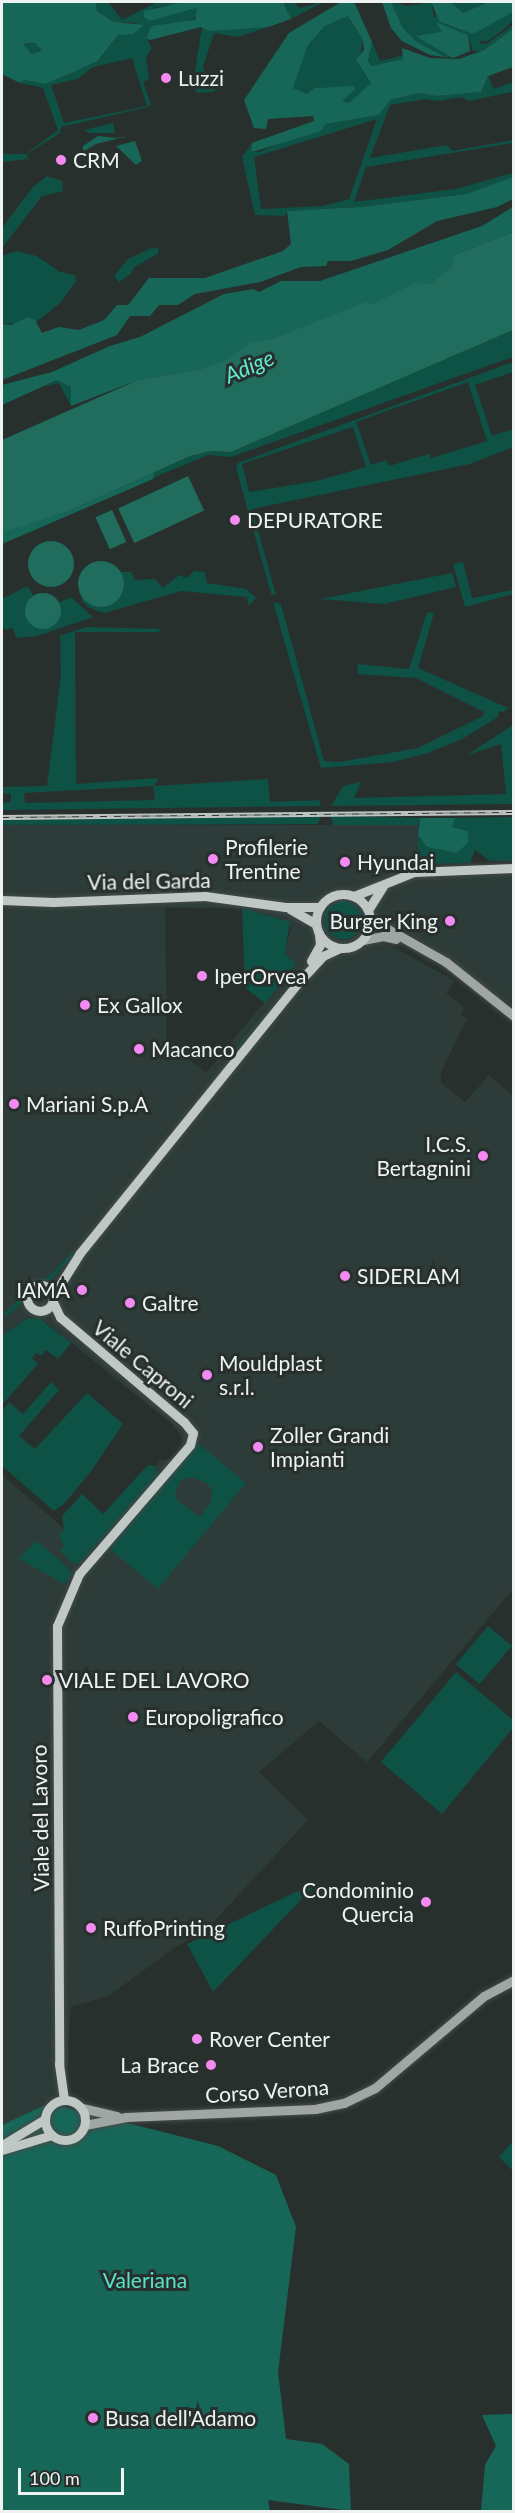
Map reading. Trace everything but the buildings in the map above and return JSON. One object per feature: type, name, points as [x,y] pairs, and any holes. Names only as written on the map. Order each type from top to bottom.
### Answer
[{"type":"main road","name":"Via del Garda","points":[[2,901],[49,902],[205,896],[285,907],[320,907],[335,895],[354,896],[389,880],[424,871],[513,868]]},
{"type":"main road","points":[[363,940],[369,914],[389,880]]},
{"type":"main road","points":[[354,896],[369,914],[411,943],[462,973],[513,1016]]},
{"type":"main road","name":"Via del Garda","points":[[285,907],[317,929],[328,944],[340,948]]},
{"type":"main road","points":[[296,985],[320,945],[317,929],[320,907]]},
{"type":"main road","points":[[60,1279],[32,1288],[28,1297],[31,1307],[42,1311],[53,1299],[60,1279],[296,985],[323,956],[363,940],[383,936],[411,943]]},
{"type":"main road","name":"Viale Caproni","points":[[44,1286],[53,1299],[60,1317]]},
{"type":"main road","name":"Viale Caproni","points":[[42,1311],[60,1317],[184,1422],[193,1433],[190,1445]]},
{"type":"main road","name":"Viale del Lavoro","points":[[64,2100],[59,2064],[56,1637],[60,1615],[79,1574],[190,1445]]},
{"type":"main road","name":"Corso Verona","points":[[126,2117],[315,2109],[344,2103],[375,2088],[484,1996],[513,1980]]},
{"type":"main road","points":[[2,2145],[45,2119],[51,2106],[64,2100],[82,2108],[126,2117]]},
{"type":"main road","points":[[82,2108],[85,2125]]},
{"type":"main road","points":[[2,2150],[52,2135],[71,2140],[85,2125],[126,2117]]},
{"type":"main road","points":[[45,2119],[52,2135]]},
{"type":"shaded area","points":[[96,2],[108,2],[122,20],[157,2],[182,2],[153,8],[150,21],[197,8],[199,11],[192,22],[151,26],[146,37],[152,48],[146,57],[149,80],[143,81],[151,105],[148,107],[61,127],[60,133],[27,154],[28,159],[2,162],[2,154],[26,154],[58,130],[43,88],[20,83],[25,80],[45,84],[99,61],[118,35],[134,30],[138,23],[114,22],[97,11]],"holes":[[[132,58],[147,106],[64,123],[51,85],[77,79],[93,67]]]},
{"type":"shaded area","points":[[283,2],[293,2],[300,8],[323,2],[291,19]]},
{"type":"shaded area","points":[[391,2],[407,6],[431,2],[434,17],[513,10],[513,20],[508,26],[488,41],[479,41],[481,44],[488,43],[513,25],[513,29],[482,51],[473,51],[468,35],[437,23],[443,32],[440,34],[415,36],[453,58],[445,57],[417,42],[403,28]]},
{"type":"shaded area","points":[[451,2],[488,2],[463,13]]},
{"type":"shaded area","points":[[348,16],[363,40],[359,65],[371,83],[349,103],[342,101],[336,87],[314,88],[307,94],[293,88],[308,45],[325,26]]},
{"type":"shaded area","points":[[253,26],[268,27],[238,37],[214,33],[203,67],[207,78],[217,86],[214,92],[197,93],[193,84],[202,27],[209,31]]},
{"type":"shaded area","points":[[372,42],[380,61],[405,55],[403,59],[371,66],[368,61]]},
{"type":"shaded area","points":[[35,43],[42,49],[32,54],[23,44]]},
{"type":"shaded area","points":[[488,76],[494,89],[513,82],[513,92],[469,101],[462,97],[438,101],[425,99],[390,105],[370,158],[447,145],[452,151],[513,140],[513,143],[366,167],[354,202],[455,189],[513,173],[513,177],[466,194],[360,207],[287,211],[285,216],[255,215],[242,157],[252,143],[252,152],[259,152],[325,124],[379,115],[385,101],[418,93],[437,96],[481,92]],"holes":[[[377,119],[349,199],[323,206],[261,209],[254,157]]]},
{"type":"shaded area","points":[[113,123],[115,133],[88,133],[85,130]]},
{"type":"shaded area","points":[[47,176],[62,181],[63,191],[42,196],[2,248],[2,228],[33,187]]},
{"type":"shaded area","points":[[154,247],[159,249],[158,254],[134,267],[131,274],[119,282],[114,276],[128,259]]},
{"type":"shaded area","points":[[16,251],[37,256],[60,272],[75,275],[76,281],[59,304],[36,322],[2,324],[2,256]]},
{"type":"shaded area","points":[[513,330],[513,357],[231,457],[208,455],[153,478],[155,472],[190,456],[211,451],[231,452]]},
{"type":"shaded area","points":[[513,362],[513,372],[475,385],[492,436],[513,429],[513,447],[470,464],[252,509],[276,595],[271,594],[236,468],[238,463]],"holes":[[[468,382],[487,441],[431,458],[429,454],[389,466],[386,460],[371,465],[356,422]],[[353,427],[366,467],[316,481],[249,492],[242,464]]]},
{"type":"shaded area","points":[[57,380],[71,387],[71,406],[59,383],[43,387]]},
{"type":"shaded area","points":[[463,562],[472,598],[513,590],[513,594],[465,607],[453,564]]},
{"type":"shaded area","points":[[194,571],[205,572],[207,583],[246,589],[256,598],[249,606],[247,597],[181,591],[104,613],[88,607],[82,601],[79,592],[82,599],[120,572],[131,572],[135,580],[155,579],[163,588],[179,575],[187,578]]},
{"type":"shaded area","points":[[452,573],[456,587],[384,604],[320,599]]},
{"type":"shaded area","points":[[28,586],[33,596],[30,598],[52,626],[57,622],[58,603],[71,597],[93,617],[37,636],[16,638],[13,628],[5,630],[2,623],[2,599]]},
{"type":"shaded area","points":[[273,602],[281,604],[324,761],[340,762],[418,748],[483,716],[484,712],[416,678],[357,674],[358,664],[409,669],[427,612],[434,613],[418,668],[508,708],[513,705],[503,712],[499,711],[498,717],[462,739],[428,753],[393,762],[321,768]]},
{"type":"shaded area","points":[[86,627],[160,629],[159,632],[75,632],[76,784],[158,778],[154,786],[268,779],[270,802],[319,800],[321,806],[2,810],[2,803],[11,802],[11,794],[2,794],[2,787],[47,786],[61,674],[60,636]],"holes":[[[153,786],[155,800],[25,803],[24,793]]]},
{"type":"shaded area","points":[[513,725],[513,804],[331,806],[343,786],[361,782],[354,798],[506,794],[501,744],[467,755]]},
{"type":"shaded area","points":[[321,816],[318,824],[2,825],[2,820]]},
{"type":"shaded area","points":[[331,816],[420,818],[418,825],[333,825]]},
{"type":"shaded area","points":[[513,817],[513,861],[490,861],[475,850],[470,863],[418,864],[418,835],[427,847],[456,853],[468,831],[452,827],[455,818]]},
{"type":"shaded area","points":[[2,825],[418,825],[420,876],[513,874],[513,1007],[430,945],[377,917],[362,948],[378,943],[397,949],[455,981],[446,993],[464,1007],[461,1016],[467,1019],[441,1072],[441,1083],[465,1102],[489,1075],[513,1096],[513,1589],[367,1762],[319,1721],[259,1772],[308,1820],[206,1930],[174,1948],[110,1995],[71,2007],[65,2106],[48,2103],[2,2125],[2,1475],[90,1551],[158,1475],[155,1466],[159,1460],[172,1459],[182,1447],[181,1436],[172,1424],[44,1321],[27,1319],[2,1335]],"holes":[[[165,908],[242,908],[291,927],[285,954],[295,965],[206,1073],[167,1042]]]},
{"type":"shaded area","points":[[343,901],[356,907],[362,920],[356,933],[343,939],[330,933],[324,920],[330,907]]},
{"type":"shaded area","points":[[242,908],[290,922],[285,954],[296,964],[265,1003],[245,988]]},
{"type":"shaded area","points":[[260,1017],[229,1060],[226,1060]]},
{"type":"shaded area","points":[[72,1252],[75,1254],[51,1280],[22,1283],[47,1278]]},
{"type":"shaded area","points":[[18,1292],[23,1303],[6,1316],[4,1313],[16,1302]]},
{"type":"shaded area","points":[[39,1318],[71,1343],[58,1359],[46,1350],[41,1356],[36,1353],[32,1358],[38,1364],[2,1405],[2,1335],[27,1319]]},
{"type":"shaded area","points":[[51,1382],[59,1390],[19,1436],[35,1449],[87,1393],[123,1424],[92,1470],[64,1504],[54,1511],[2,1466],[2,1411],[9,1402],[23,1414]]},
{"type":"shaded area","points":[[198,1443],[246,1483],[158,1589],[110,1549]],"holes":[[[192,1477],[207,1483],[212,1490],[211,1501],[200,1517],[178,1501],[175,1493],[181,1480]]]},
{"type":"shaded area","points":[[148,1465],[155,1466],[158,1475],[80,1563],[73,1563],[60,1551],[64,1545],[59,1535],[64,1529],[62,1516],[82,1494],[103,1514]]},
{"type":"shaded area","points":[[37,1541],[68,1568],[72,1575],[64,1584],[18,1558]]},
{"type":"shaded area","points":[[488,1626],[512,1646],[480,1684],[456,1664]]},
{"type":"shaded area","points":[[456,1672],[513,1720],[513,1728],[442,1814],[381,1762]]},
{"type":"shaded area","points":[[319,1881],[213,1992],[187,1944]]},
{"type":"shaded area","points":[[513,2141],[513,2171],[499,2157]]},
{"type":"green space","points":[[2,2],[96,2],[97,11],[114,22],[144,25],[133,34],[118,35],[98,61],[45,84],[25,80],[20,83],[2,74]],"holes":[[[35,43],[42,50],[32,54],[23,44]]]},
{"type":"green space","points":[[182,2],[283,2],[291,19],[268,27],[209,31],[201,27],[150,40],[146,38],[151,26],[195,20],[197,8],[150,21],[144,17],[144,11]]},
{"type":"green space","points":[[341,2],[353,2],[372,42],[368,61],[371,66],[403,59],[402,48],[430,58],[459,59],[484,50],[513,29],[513,67],[488,76],[481,92],[437,96],[418,93],[390,100],[379,115],[325,124],[321,131],[252,152],[252,143],[314,121],[313,116],[268,119],[266,129],[254,128],[244,100],[289,33]],"holes":[[[348,16],[363,40],[364,50],[356,60],[371,83],[349,103],[342,101],[355,89],[354,86],[314,88],[307,94],[293,88],[308,45],[325,26]]]},
{"type":"green space","points":[[382,2],[391,2],[403,28],[417,42],[445,57],[430,55],[402,41],[391,28]]},
{"type":"green space","points":[[431,2],[451,2],[463,13],[488,2],[513,2],[513,12],[473,34],[439,21]]},
{"type":"green space","points":[[436,22],[468,35],[470,51],[453,58],[415,36],[442,32]]},
{"type":"green space","points":[[98,136],[116,138],[128,136],[96,144],[83,152],[83,146]]},
{"type":"green space","points":[[135,141],[142,161],[136,165],[116,146]]},
{"type":"green space","points":[[513,177],[513,199],[497,207],[437,221],[388,250],[351,261],[328,261],[326,266],[301,267],[260,282],[195,294],[178,305],[159,305],[150,316],[130,316],[117,335],[2,380],[2,324],[11,325],[28,317],[35,320],[42,333],[59,327],[79,330],[104,320],[117,305],[128,305],[149,278],[205,278],[283,251],[291,244],[287,211],[360,207],[466,194]]},
{"type":"green space","points":[[513,207],[513,232],[454,255],[451,268],[429,284],[415,284],[372,304],[275,338],[251,342],[232,358],[201,369],[138,380],[71,406],[71,387],[57,380],[2,405],[2,385],[52,372],[110,346],[140,337],[224,294],[253,289],[259,292],[281,281],[320,281],[482,226]]},
{"type":"green space","points":[[155,472],[153,479],[2,544],[2,532],[8,528],[67,512]]},
{"type":"green space","points":[[420,818],[455,818],[452,827],[468,831],[468,843],[456,853],[427,847],[418,835]]},
{"type":"green space","name":"Valeriana","points":[[49,2103],[218,2146],[276,2175],[296,2227],[278,2372],[286,2439],[322,2444],[349,2464],[351,2511],[268,2500],[270,2511],[2,2512],[2,2125]]},
{"type":"green space","points":[[513,2414],[513,2511],[481,2511],[485,2465],[496,2446],[482,2415]]},
{"type":"water","name":"Adige","points":[[513,232],[513,330],[231,452],[211,451],[190,456],[67,512],[2,532],[2,440],[138,380],[201,369],[231,358],[250,342],[275,338],[366,302],[372,304],[415,283],[429,284],[451,268],[454,255]]},
{"type":"water","points":[[188,476],[204,510],[134,543],[118,509]]},
{"type":"water","points":[[112,510],[126,542],[110,549],[96,517]]},
{"type":"water","points":[[51,541],[67,548],[74,564],[67,580],[51,587],[35,580],[28,564],[35,548]]},
{"type":"water","points":[[101,561],[110,562],[118,567],[123,575],[123,593],[118,601],[110,606],[101,607],[92,606],[84,601],[79,593],[78,584],[79,575],[84,567],[92,562]]},
{"type":"water","points":[[43,593],[56,598],[61,611],[56,624],[43,629],[30,624],[25,611],[30,598]]},
{"type":"waterway","points":[[2,2130],[12,2124]]},
{"type":"railway","points":[[2,817],[514,812]]},
{"type":"place","name":"Luzzi","points":[[166,78]]},
{"type":"place","name":"CRM","points":[[61,160]]},
{"type":"place","name":"DEPURATORE","points":[[235,520]]},
{"type":"place","name":"Profilerie Trentine","points":[[213,859]]},
{"type":"place","name":"Hyundai","points":[[345,862]]},
{"type":"place","name":"Burger King","points":[[450,921]]},
{"type":"place","name":"IperOrvea","points":[[202,976]]},
{"type":"place","name":"Ex Gallox","points":[[85,1005]]},
{"type":"place","name":"Macanco","points":[[139,1049]]},
{"type":"place","name":"Mariani S.p.A","points":[[14,1104]]},
{"type":"place","name":"I.C.S. Bertagnini","points":[[483,1156]]},
{"type":"place","name":"SIDERLAM","points":[[345,1276]]},
{"type":"place","name":"IAMA","points":[[82,1290]]},
{"type":"place","name":"Galtre","points":[[130,1303]]},
{"type":"place","name":"Mouldplast s.r.l.","points":[[207,1375]]},
{"type":"place","name":"Zoller Grandi Impianti","points":[[258,1447]]},
{"type":"place","name":"VIALE DEL LAVORO","points":[[47,1680]]},
{"type":"place","name":"Europoligrafico","points":[[133,1717]]},
{"type":"place","name":"Condominio Quercia","points":[[426,1902]]},
{"type":"place","name":"RuffoPrinting","points":[[91,1928]]},
{"type":"place","name":"Rover Center","points":[[197,2039]]},
{"type":"place","name":"La Brace","points":[[211,2065]]},
{"type":"place","name":"Busa dell'Adamo","points":[[93,2418]]}]
